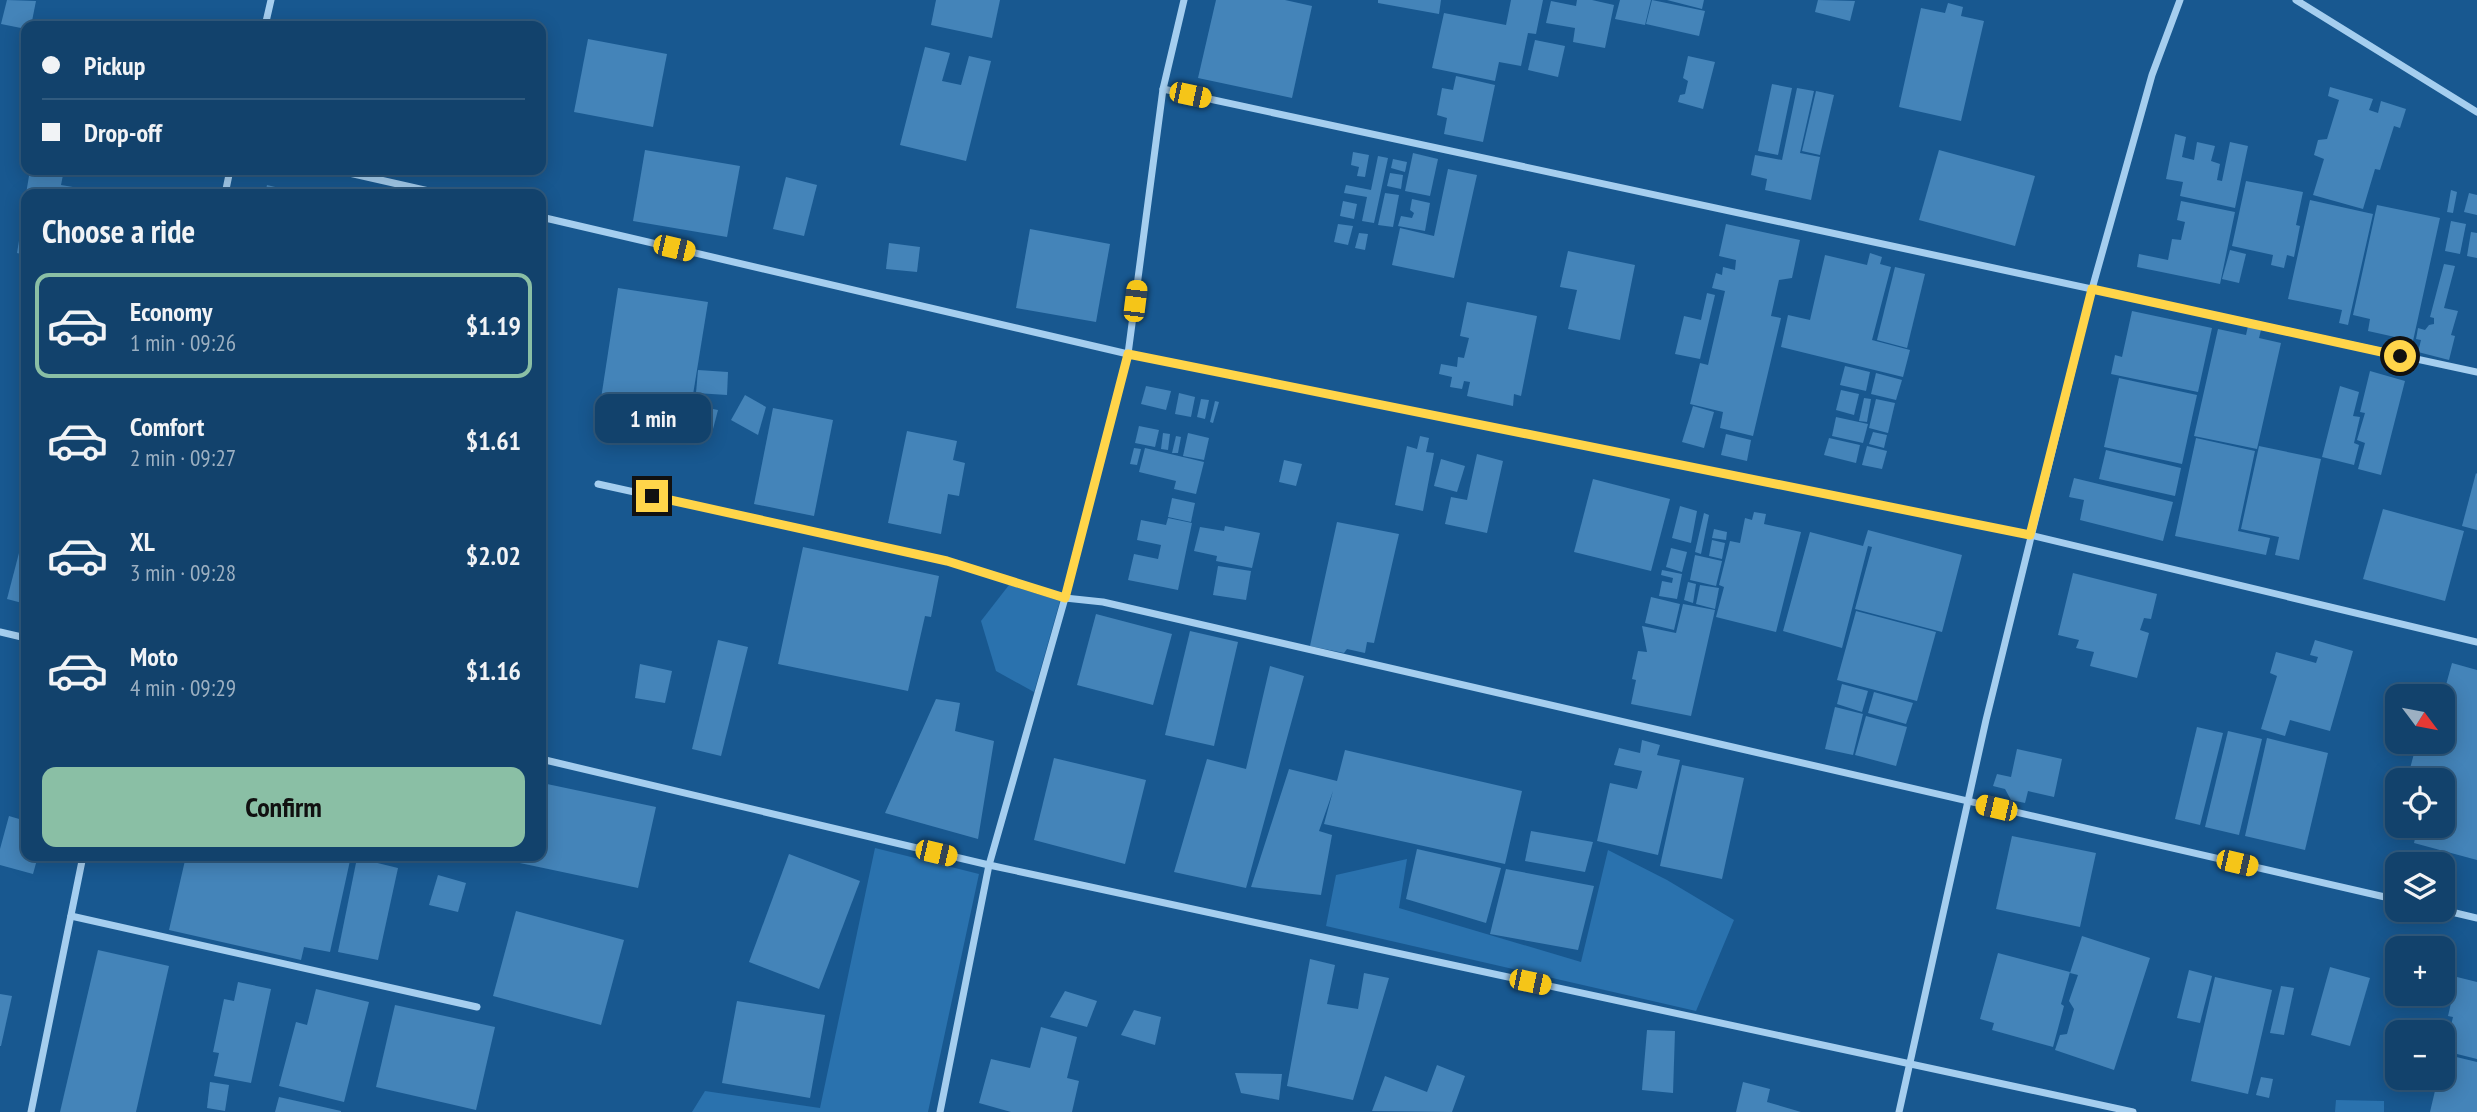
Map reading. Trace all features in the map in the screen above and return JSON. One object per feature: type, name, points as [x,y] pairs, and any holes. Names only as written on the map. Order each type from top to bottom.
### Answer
[{"type":"street","points":[[266,21],[271,0]]},
{"type":"street","points":[[940,1112],[989,865],[1065,598],[1128,354],[1163,89],[1184,0]]},
{"type":"street","points":[[1899,1112],[1986,720],[2092,289],[2152,75],[2180,0]]},
{"type":"street","points":[[2296,0],[2477,112]]},
{"type":"street","points":[[1163,89],[2477,372]]},
{"type":"street","points":[[358,175],[420,189]]},
{"type":"street","points":[[546,218],[1128,354],[2030,535],[2477,642]]},
{"type":"street","points":[[598,484],[947,561],[1065,598],[1116,606],[2385,897]]},
{"type":"street","points":[[0,632],[21,637]]},
{"type":"street","points":[[546,760],[989,865],[2133,1112]]},
{"type":"street","points":[[31,1112],[82,861]]},
{"type":"street","points":[[2455,913],[2477,918]]},
{"type":"street","points":[[71,916],[477,1007]]},
{"type":"shaded area","points":[[1009,585],[1060,601],[1034,692],[996,671],[981,621]]},
{"type":"shaded area","points":[[875,848],[979,874],[928,1112],[692,1112],[705,1091],[820,1108]]},
{"type":"shaded area","points":[[1608,850],[1667,880],[1734,920],[1696,1011],[1326,926],[1336,875],[1407,859],[1399,908],[1581,962]]},
{"type":"shaded area","points":[[2336,1100],[2384,1101],[2384,1112],[2335,1112]]},
{"type":"building","points":[[7,0],[36,1],[32,21],[21,21],[21,28],[1,24]]},
{"type":"building","points":[[936,0],[1000,0],[992,38],[931,25]]},
{"type":"building","points":[[1216,0],[1285,0],[1312,6],[1292,98],[1198,78]]},
{"type":"building","points":[[1378,0],[1441,0],[1439,14],[1378,3]]},
{"type":"building","points":[[1511,0],[1543,0],[1536,34],[1528,33],[1521,66],[1499,62],[1495,81],[1432,68],[1444,13],[1506,25]]},
{"type":"building","points":[[1577,0],[1614,5],[1605,48],[1573,42],[1575,28],[1546,23],[1551,1],[1576,6]]},
{"type":"building","points":[[1620,0],[1651,0],[1645,25],[1615,19]]},
{"type":"building","points":[[1652,0],[1705,11],[1699,36],[1646,24]]},
{"type":"building","points":[[1667,0],[1704,0],[1702,9]]},
{"type":"building","points":[[1818,0],[1855,1],[1850,21],[1815,12]]},
{"type":"building","points":[[1948,3],[1963,7],[1961,16],[1984,21],[1961,121],[1899,107],[1921,8],[1945,13]]},
{"type":"building","points":[[588,39],[667,54],[653,127],[574,112]]},
{"type":"building","points":[[1535,40],[1565,46],[1558,77],[1528,70]]},
{"type":"building","points":[[925,47],[950,53],[942,81],[961,85],[969,56],[991,61],[966,161],[900,145]]},
{"type":"building","points":[[1688,56],[1715,62],[1703,109],[1678,102],[1680,95],[1685,94],[1688,81],[1683,78]]},
{"type":"building","points":[[1456,76],[1495,85],[1483,142],[1444,134],[1447,118],[1437,115],[1442,88],[1453,90]]},
{"type":"building","points":[[1772,84],[1792,88],[1778,155],[1758,151]]},
{"type":"building","points":[[2330,87],[2373,99],[2369,110],[2378,113],[2381,101],[2406,109],[2400,128],[2394,126],[2380,170],[2375,169],[2363,209],[2313,195],[2324,159],[2314,155],[2318,140],[2327,139],[2339,100],[2328,96]]},
{"type":"building","points":[[1797,88],[1814,91],[1800,153],[1820,157],[1811,200],[1765,190],[1767,179],[1751,175],[1755,155],[1782,160]]},
{"type":"building","points":[[1816,91],[1834,95],[1820,155],[1802,151]]},
{"type":"building","points":[[2175,134],[2186,137],[2182,157],[2194,160],[2197,142],[2215,146],[2211,161],[2220,164],[2217,180],[2222,181],[2230,142],[2248,146],[2235,208],[2180,196],[2183,182],[2166,179]]},
{"type":"building","points":[[645,150],[740,166],[727,237],[633,221]]},
{"type":"building","points":[[1939,150],[2035,176],[2015,246],[1919,220]]},
{"type":"building","points":[[1353,152],[1369,155],[1365,177],[1357,176],[1359,167],[1351,165]]},
{"type":"building","points":[[1413,153],[1438,159],[1430,196],[1405,191]]},
{"type":"building","points":[[1378,156],[1388,158],[1374,223],[1362,221],[1367,197],[1344,193],[1346,185],[1371,190]]},
{"type":"building","points":[[1393,159],[1407,162],[1405,172],[1391,168]]},
{"type":"building","points":[[1448,169],[1477,175],[1454,278],[1392,265],[1400,228],[1434,236]]},
{"type":"building","points":[[1390,173],[1403,175],[1401,189],[1387,186]]},
{"type":"building","points":[[29,175],[63,175],[61,185],[85,189],[27,189]]},
{"type":"building","points":[[786,177],[817,185],[804,236],[773,229]]},
{"type":"building","points":[[2246,181],[2303,192],[2296,225],[2300,226],[2294,257],[2287,255],[2284,268],[2271,265],[2273,255],[2232,246]]},
{"type":"building","points":[[267,185],[284,189],[266,189]]},
{"type":"building","points":[[2451,190],[2457,192],[2453,213],[2447,212]]},
{"type":"building","points":[[1385,193],[1399,195],[1393,227],[1378,225]]},
{"type":"building","points":[[2469,193],[2477,195],[2477,215],[2464,212]]},
{"type":"building","points":[[1412,199],[1430,203],[1425,231],[1398,226],[1401,216],[1412,218]]},
{"type":"building","points":[[2310,200],[2373,214],[2348,325],[2339,323],[2342,310],[2288,299]]},
{"type":"building","points":[[1343,201],[1357,204],[1354,219],[1340,216]]},
{"type":"building","points":[[2181,201],[2235,212],[2220,284],[2137,267],[2139,254],[2168,260],[2172,239],[2181,240],[2185,222],[2177,220]]},
{"type":"building","points":[[2377,205],[2440,218],[2413,341],[2368,331],[2370,319],[2353,315]]},
{"type":"building","points":[[2451,221],[2466,224],[2460,254],[2445,251]]},
{"type":"building","points":[[1338,224],[1353,226],[1348,245],[1334,242]]},
{"type":"building","points":[[1726,224],[1800,240],[1792,278],[1779,280],[1771,316],[1781,318],[1753,436],[1720,428],[1723,412],[1690,404],[1700,363],[1708,365],[1725,291],[1712,288],[1716,273],[1722,275],[1723,267],[1735,270],[1736,260],[1719,256]]},
{"type":"building","points":[[21,228],[21,254],[17,253]]},
{"type":"building","points":[[1030,229],[1110,244],[1096,322],[1016,308]]},
{"type":"building","points":[[2471,232],[2477,233],[2477,258],[2467,256]]},
{"type":"building","points":[[1359,233],[1368,234],[1365,250],[1355,248]]},
{"type":"building","points":[[889,243],[920,247],[917,272],[886,269]]},
{"type":"building","points":[[2230,250],[2246,254],[2239,283],[2222,279]]},
{"type":"building","points":[[1568,251],[1635,265],[1620,340],[1568,329],[1577,290],[1560,287]]},
{"type":"building","points":[[1870,253],[1882,257],[1880,264],[1891,267],[1872,340],[1910,350],[1903,377],[1781,347],[1788,315],[1810,320],[1825,255],[1867,265]]},
{"type":"building","points":[[2444,264],[2455,266],[2444,308],[2458,311],[2451,335],[2455,336],[2449,360],[2418,352],[2421,340],[2416,339],[2418,328],[2425,330],[2434,324],[2434,318],[2430,317]]},
{"type":"building","points":[[1895,267],[1925,274],[1907,348],[1877,340]]},
{"type":"building","points":[[618,288],[708,302],[685,444],[596,431]]},
{"type":"building","points":[[1707,293],[1715,295],[1700,359],[1675,354],[1684,316],[1701,320]]},
{"type":"building","points":[[1467,302],[1537,316],[1521,396],[1514,394],[1513,406],[1467,396],[1470,382],[1464,381],[1462,389],[1450,387],[1452,377],[1439,374],[1441,364],[1457,367],[1458,357],[1464,358],[1469,338],[1460,336]]},
{"type":"building","points":[[2132,311],[2212,328],[2198,392],[2111,374],[2115,355],[2122,357]]},
{"type":"building","points":[[2248,326],[2261,330],[2259,338],[2281,343],[2257,449],[2194,436],[2218,329],[2246,335]]},
{"type":"building","points":[[1845,366],[1870,372],[1866,391],[1840,385]]},
{"type":"building","points":[[698,370],[728,372],[727,395],[696,393]]},
{"type":"building","points":[[2370,371],[2405,381],[2381,475],[2358,469],[2365,443],[2357,440],[2365,413],[2360,412]]},
{"type":"building","points":[[1876,373],[1902,380],[1896,400],[1871,394]]},
{"type":"building","points":[[2119,378],[2197,395],[2182,464],[2104,447]]},
{"type":"building","points":[[1146,386],[1171,391],[1166,410],[1141,404]]},
{"type":"building","points":[[2340,386],[2359,392],[2353,416],[2360,417],[2354,443],[2359,445],[2354,465],[2322,457]]},
{"type":"building","points":[[1841,390],[1859,394],[1854,415],[1836,410]]},
{"type":"building","points":[[1179,393],[1195,397],[1191,417],[1175,414]]},
{"type":"building","points":[[745,395],[766,407],[758,435],[731,420]]},
{"type":"building","points":[[1864,398],[1871,399],[1867,422],[1859,421]]},
{"type":"building","points":[[1201,399],[1209,400],[1205,419],[1197,417]]},
{"type":"building","points":[[1876,399],[1895,403],[1888,433],[1869,428]]},
{"type":"building","points":[[1215,401],[1219,402],[1213,423],[1210,422]]},
{"type":"building","points":[[693,405],[718,410],[713,429],[689,424]]},
{"type":"building","points":[[1693,406],[1714,412],[1704,448],[1682,442]]},
{"type":"building","points":[[773,408],[833,420],[814,516],[754,504]]},
{"type":"building","points":[[1836,417],[1868,424],[1863,443],[1832,436]]},
{"type":"building","points":[[1139,426],[1159,430],[1155,447],[1135,443]]},
{"type":"building","points":[[907,431],[957,441],[953,460],[965,463],[959,496],[948,494],[941,534],[888,523]]},
{"type":"building","points":[[1873,432],[1887,435],[1884,448],[1869,444]]},
{"type":"building","points":[[1163,433],[1170,434],[1168,450],[1161,449]]},
{"type":"building","points":[[1188,433],[1209,438],[1204,460],[1183,456]]},
{"type":"building","points":[[1726,434],[1751,440],[1747,461],[1721,455]]},
{"type":"building","points":[[1176,436],[1181,437],[1178,453],[1172,453]]},
{"type":"building","points":[[1420,436],[1429,438],[1426,452],[1434,453],[1423,511],[1395,505],[1407,446],[1417,449]]},
{"type":"building","points":[[1829,438],[1860,445],[1856,463],[1824,455]]},
{"type":"building","points":[[2196,438],[2255,451],[2238,531],[2270,538],[2266,555],[2175,536]]},
{"type":"building","points":[[1867,446],[1887,451],[1882,469],[1862,465]]},
{"type":"building","points":[[2259,446],[2321,459],[2299,560],[2275,555],[2279,537],[2241,529]]},
{"type":"building","points":[[1134,448],[1141,449],[1137,465],[1130,464]]},
{"type":"building","points":[[1145,448],[1204,462],[1196,494],[1174,489],[1176,481],[1139,472]]},
{"type":"building","points":[[2106,450],[2181,468],[2175,496],[2099,479]]},
{"type":"building","points":[[1477,454],[1503,461],[1487,533],[1445,524],[1451,497],[1467,500]]},
{"type":"building","points":[[1441,459],[1465,466],[1457,492],[1434,486]]},
{"type":"building","points":[[1284,460],[1302,464],[1296,486],[1279,482]]},
{"type":"building","points":[[2477,474],[2477,530],[2462,526]]},
{"type":"building","points":[[2074,478],[2173,502],[2163,541],[2080,520],[2084,500],[2069,497]]},
{"type":"building","points":[[1593,479],[1670,499],[1651,571],[1574,552]]},
{"type":"building","points":[[1172,498],[1195,503],[1191,522],[1168,517]]},
{"type":"building","points":[[1680,506],[1697,511],[1691,543],[1672,538]]},
{"type":"building","points":[[2383,509],[2464,531],[2445,601],[2363,579]]},
{"type":"building","points":[[1754,512],[1766,514],[1764,524],[1801,532],[1776,632],[1716,617],[1724,587],[1719,585],[1730,541],[1740,543],[1745,518],[1752,520]]},
{"type":"building","points":[[1704,513],[1709,515],[1701,554],[1695,552]]},
{"type":"building","points":[[1168,518],[1192,523],[1178,590],[1128,580],[1134,554],[1158,559],[1161,545],[1137,540],[1141,520],[1166,525]]},
{"type":"building","points":[[1337,522],[1399,534],[1374,643],[1367,642],[1365,653],[1347,649],[1344,653],[1310,646]]},
{"type":"building","points":[[1225,526],[1260,533],[1252,568],[1216,561],[1217,556],[1194,551],[1200,527],[1224,531]]},
{"type":"building","points":[[1714,529],[1727,532],[1726,540],[1712,538]]},
{"type":"building","points":[[1868,530],[1962,555],[1942,632],[1855,609],[1872,547],[1868,546],[1842,648],[1783,631],[1810,532],[1863,546]]},
{"type":"building","points":[[1712,540],[1725,543],[1722,559],[1709,556]]},
{"type":"building","points":[[21,545],[21,603],[7,599]]},
{"type":"building","points":[[803,547],[939,576],[931,617],[925,616],[908,691],[778,664]]},
{"type":"building","points":[[1671,548],[1687,552],[1682,572],[1666,567]]},
{"type":"building","points":[[1695,555],[1722,561],[1716,586],[1690,580]]},
{"type":"building","points":[[1218,566],[1251,571],[1246,600],[1213,595]]},
{"type":"building","points":[[1662,570],[1682,574],[1677,599],[1659,596],[1662,581],[1672,583],[1673,578],[1661,575]]},
{"type":"building","points":[[2073,573],[2157,594],[2151,619],[2144,618],[2140,630],[2149,633],[2137,678],[2090,666],[2094,652],[2076,648],[2079,640],[2058,635]]},
{"type":"building","points":[[1688,582],[1696,584],[1693,603],[1684,600]]},
{"type":"building","points":[[1700,585],[1719,588],[1715,609],[1696,604]]},
{"type":"building","points":[[1651,597],[1680,604],[1674,630],[1645,623]]},
{"type":"building","points":[[1683,604],[1715,610],[1691,716],[1631,704],[1636,680],[1632,679],[1638,651],[1647,652],[1642,626],[1676,633]]},
{"type":"building","points":[[1856,611],[1936,632],[1917,701],[1837,680]]},
{"type":"building","points":[[1096,614],[1172,634],[1153,705],[1077,685]]},
{"type":"building","points":[[1190,631],[1238,642],[1214,746],[1165,735]]},
{"type":"building","points":[[718,640],[748,647],[721,756],[692,749]]},
{"type":"building","points":[[2315,640],[2353,651],[2330,731],[2290,720],[2285,736],[2261,729],[2277,676],[2270,673],[2276,652],[2316,663],[2318,657],[2310,655]]},
{"type":"building","points":[[2452,663],[2477,670],[2477,860],[2414,843],[2415,838],[2455,838],[2455,768],[2410,768],[2414,754],[2455,754],[2455,684],[2446,684]]},
{"type":"building","points":[[640,664],[672,671],[665,703],[635,698]]},
{"type":"building","points":[[1270,666],[1304,676],[1246,888],[1174,872],[1207,759],[1246,769]]},
{"type":"building","points":[[1842,684],[1868,691],[1862,712],[1837,704]]},
{"type":"building","points":[[1874,692],[1913,703],[1906,724],[1868,713]]},
{"type":"building","points":[[936,699],[960,703],[955,731],[994,741],[978,839],[885,813]]},
{"type":"building","points":[[1835,707],[1863,714],[1853,755],[1825,749]]},
{"type":"building","points":[[1866,716],[1907,727],[1896,766],[1855,755]]},
{"type":"building","points":[[2197,727],[2223,733],[2200,825],[2175,819]]},
{"type":"building","points":[[2228,731],[2262,739],[2239,835],[2205,827]]},
{"type":"building","points":[[2267,738],[2328,753],[2305,850],[2245,836]]},
{"type":"building","points":[[1642,740],[1660,745],[1657,755],[1680,760],[1658,855],[1597,841],[1610,783],[1637,789],[1642,771],[1614,765],[1619,748],[1640,753]]},
{"type":"building","points":[[2017,749],[2062,759],[2054,797],[2028,791],[2025,803],[2011,800],[2005,789],[1993,786],[1997,774],[2011,777]]},
{"type":"building","points":[[1345,750],[1522,791],[1505,864],[1324,824],[1333,791],[1319,831],[1332,835],[1321,895],[1251,887],[1289,769],[1337,781]]},
{"type":"building","points":[[1054,758],[1146,780],[1125,864],[1034,840]]},
{"type":"building","points":[[1682,765],[1744,778],[1722,879],[1660,866]]},
{"type":"building","points":[[547,784],[656,807],[638,888],[510,861],[546,861]]},
{"type":"building","points":[[9,816],[21,820],[21,861],[37,861],[33,874],[0,865],[0,849]]},
{"type":"building","points":[[1531,831],[1593,842],[1585,872],[1525,861]]},
{"type":"building","points":[[2012,836],[2096,853],[2080,927],[1996,909]]},
{"type":"building","points":[[1417,849],[1501,868],[1486,923],[1406,899]]},
{"type":"building","points":[[789,854],[860,881],[819,989],[749,962]]},
{"type":"building","points":[[185,861],[350,861],[330,952],[304,947],[301,960],[169,930]]},
{"type":"building","points":[[356,861],[369,861],[398,868],[378,960],[338,952]]},
{"type":"building","points":[[1506,869],[1594,886],[1578,950],[1490,934]]},
{"type":"building","points":[[438,875],[466,883],[458,912],[429,905]]},
{"type":"building","points":[[516,911],[624,940],[601,1025],[493,996]]},
{"type":"building","points":[[2082,936],[2150,958],[2114,1070],[2055,1050],[2060,1035],[2067,1034],[2074,1009],[2069,1001],[2078,975],[2070,973]]},
{"type":"building","points":[[98,950],[169,966],[136,1112],[60,1112]]},
{"type":"building","points":[[1998,953],[2070,972],[2053,1047],[1992,1030],[1994,1023],[1980,1019]]},
{"type":"building","points":[[1310,959],[1335,965],[1327,1004],[1358,1009],[1364,973],[1389,978],[1353,1100],[1287,1086]]},
{"type":"building","points":[[2330,967],[2370,978],[2350,1046],[2311,1035]]},
{"type":"building","points":[[2189,970],[2212,976],[2200,1023],[2177,1018]]},
{"type":"building","points":[[2215,977],[2272,990],[2248,1094],[2191,1081]]},
{"type":"building","points":[[2457,977],[2477,982],[2477,1059],[2455,1054],[2455,1020],[2448,1016],[2450,1006],[2455,1006]]},
{"type":"building","points":[[238,982],[271,989],[251,1083],[214,1076],[219,1053],[213,1052],[224,999],[234,1001]]},
{"type":"building","points":[[2281,986],[2294,988],[2284,1035],[2270,1033]]},
{"type":"building","points":[[316,989],[369,1002],[344,1102],[279,1086],[296,1022],[307,1025]]},
{"type":"building","points":[[1065,991],[1097,1001],[1087,1027],[1050,1017]]},
{"type":"building","points":[[0,994],[12,996],[1,1046],[0,1046]]},
{"type":"building","points":[[737,1001],[825,1015],[810,1098],[722,1083]]},
{"type":"building","points":[[395,1005],[495,1027],[476,1110],[376,1087]]},
{"type":"building","points":[[1134,1010],[1161,1017],[1155,1045],[1121,1035]]},
{"type":"building","points":[[1041,1027],[1077,1037],[1067,1078],[1079,1081],[1072,1112],[1011,1112],[979,1103],[991,1059],[1030,1068]]},
{"type":"building","points":[[1647,1030],[1675,1031],[1673,1093],[1642,1090]]},
{"type":"building","points":[[2455,1057],[2477,1062],[2477,1112],[2430,1112],[2435,1090],[2455,1090]]},
{"type":"building","points":[[1437,1065],[1465,1076],[1452,1112],[1372,1111],[1385,1076],[1427,1092]]},
{"type":"building","points":[[1235,1073],[1282,1074],[1279,1100],[1241,1093]]},
{"type":"building","points":[[2261,1077],[2273,1079],[2269,1098],[2256,1095]]},
{"type":"building","points":[[210,1082],[229,1085],[225,1111],[207,1108]]},
{"type":"building","points":[[1743,1082],[1770,1089],[1767,1102],[1801,1112],[1736,1112]]},
{"type":"building","points":[[279,1097],[341,1111],[341,1112],[275,1112]]},
{"type":"route","points":[[652,496],[947,561],[1065,598],[1128,354],[2030,535],[2092,289],[2400,356]]}]
